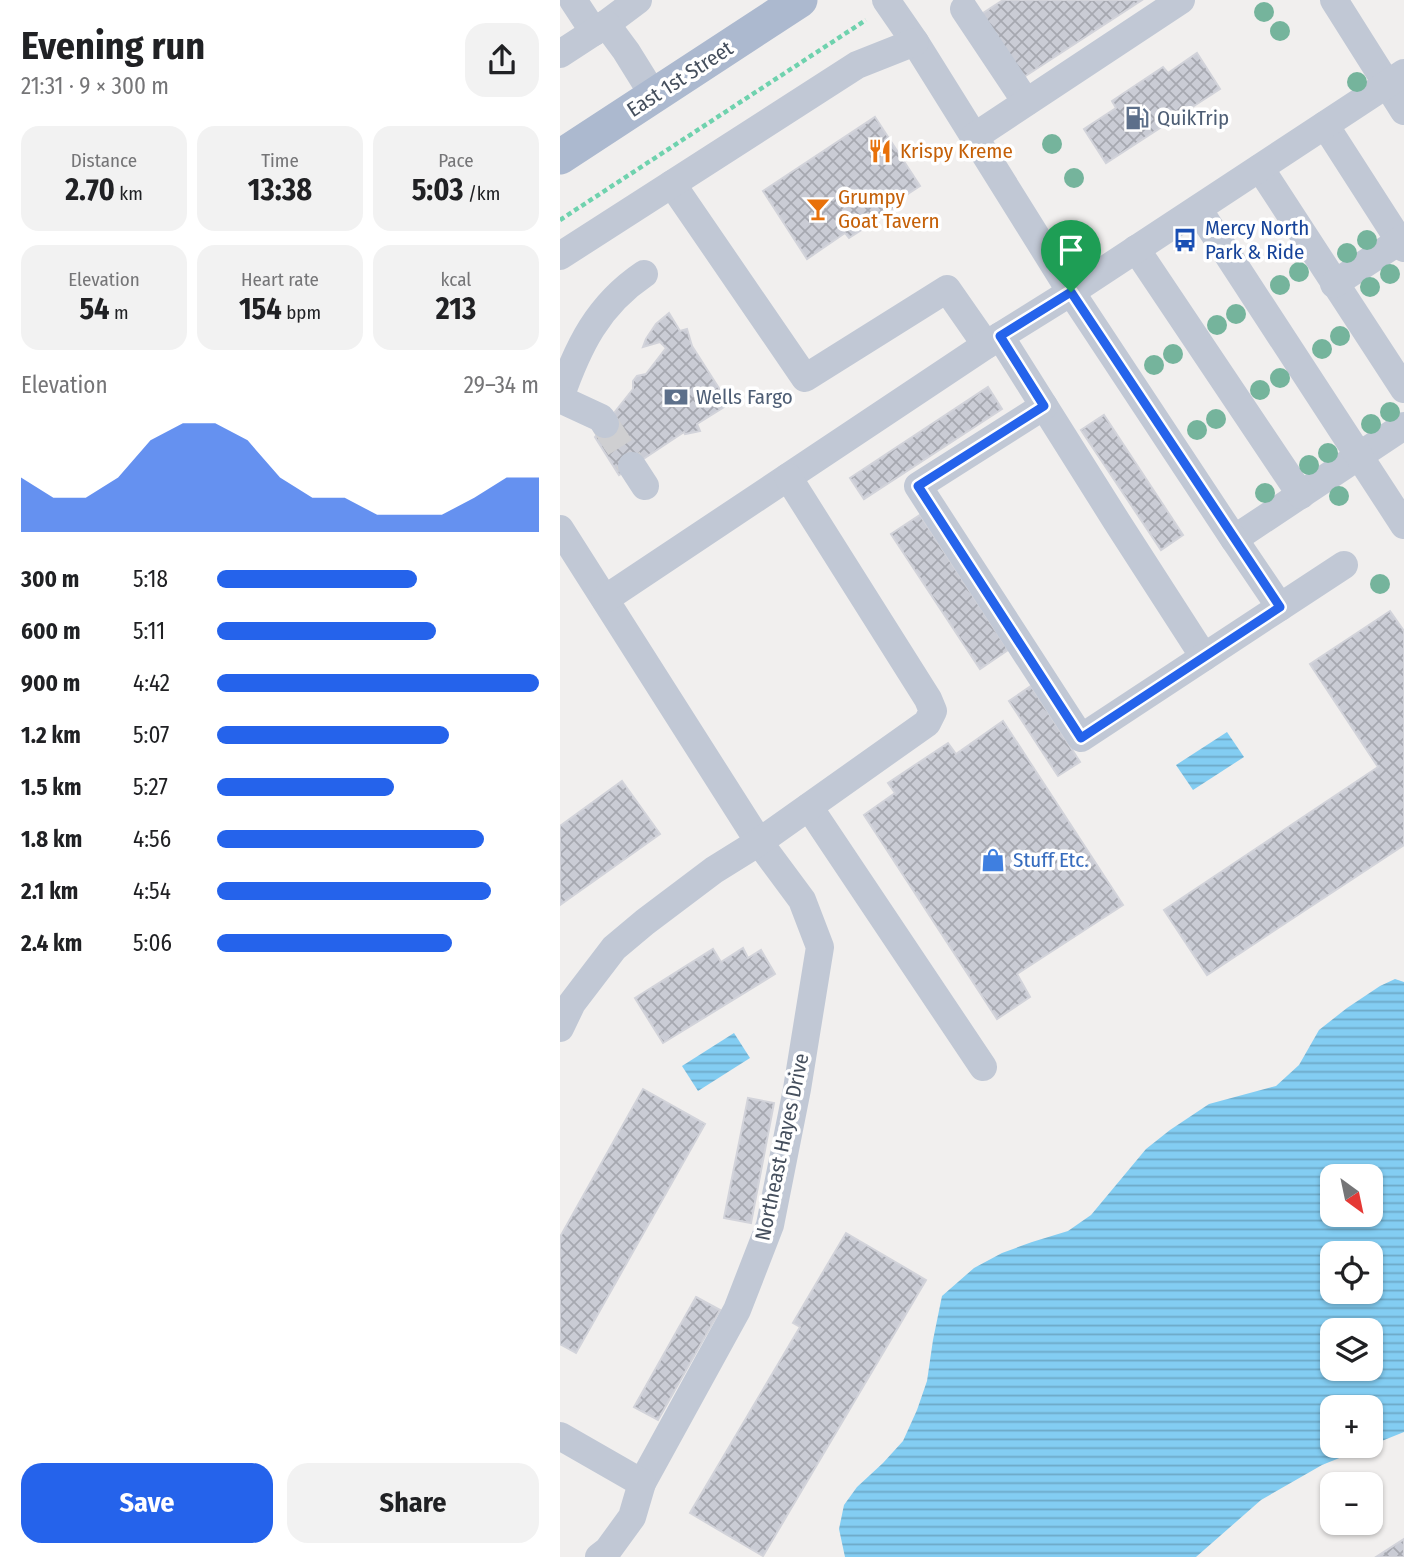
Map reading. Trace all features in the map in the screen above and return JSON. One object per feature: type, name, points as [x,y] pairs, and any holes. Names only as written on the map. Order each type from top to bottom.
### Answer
[{"type":"main road","name":"East 1st Street","points":[[560,157],[800,0]]},
{"type":"street","points":[[573,0],[617,13]]},
{"type":"street","points":[[974,137],[1181,0]]},
{"type":"street","points":[[1334,0],[1396,78],[1404,111]]},
{"type":"street","points":[[887,3],[915,41],[1071,292],[1280,607]]},
{"type":"street","points":[[964,9],[1026,102]]},
{"type":"street","points":[[560,54],[617,13]]},
{"type":"street","points":[[617,13],[626,51],[654,96]]},
{"type":"street","points":[[560,257],[857,65],[915,41]]},
{"type":"street","points":[[605,599],[993,340],[1071,292],[1396,78]]},
{"type":"street","points":[[1325,125],[1402,242],[1334,284]]},
{"type":"street","points":[[1260,168],[1404,389]]},
{"type":"street","points":[[672,184],[805,378],[947,289],[993,340],[1044,406],[1204,657]]},
{"type":"street","points":[[1198,209],[1404,525]]},
{"type":"street","points":[[1136,249],[1301,495]]},
{"type":"street","points":[[603,421],[560,398],[570,368],[587,334],[624,288],[644,274]]},
{"type":"street","points":[[1044,406],[918,486],[1081,738],[1344,565]]},
{"type":"street","points":[[1234,539],[1404,426]]},
{"type":"street","points":[[560,1028],[572,1003],[614,948],[714,870],[759,842],[927,723],[933,711],[788,477]]},
{"type":"street","name":"Northeast Hayes Drive","points":[[560,529],[759,842],[802,901],[820,947],[797,1089],[770,1225],[737,1310],[642,1483],[632,1517],[608,1550],[599,1557]]},
{"type":"street","points":[[809,807],[983,1067]]},
{"type":"street","points":[[560,1436],[642,1483]]},
{"type":"path","points":[[560,220],[887,3]]},
{"type":"water","points":[[1227,732],[1244,757],[1193,790],[1176,765]]},
{"type":"water","points":[[1395,979],[1404,982],[1404,1432],[1383,1441],[1383,1395],[1320,1395],[1320,1458],[1339,1458],[1261,1500],[1196,1557],[845,1557],[839,1529],[844,1505],[857,1487],[903,1441],[927,1381],[942,1296],[974,1268],[1002,1253],[1068,1231],[1091,1215],[1146,1149],[1209,1104],[1276,1086],[1299,1065],[1319,1030],[1347,1008]]},
{"type":"water","points":[[734,1033],[750,1058],[698,1091],[682,1066]]},
{"type":"building","points":[[1003,0],[1142,0],[1024,77],[980,15]]},
{"type":"building","name":"QuikTrip","points":[[1197,53],[1220,89],[1106,163],[1084,129],[1116,108],[1112,101],[1163,67],[1168,73]]},
{"type":"building","points":[[875,117],[920,186],[894,203],[897,207],[849,238],[845,233],[807,259],[763,191]]},
{"type":"building","name":"Wells Fargo","points":[[669,313],[680,331],[687,329],[692,346],[729,404],[697,424],[700,431],[684,432],[619,475],[595,437],[633,389],[633,381],[637,376],[646,374],[666,348],[660,342],[643,347],[656,324]]},
{"type":"building","points":[[988,387],[1002,409],[864,499],[850,478]]},
{"type":"building","points":[[1104,415],[1183,535],[1161,550],[1081,430]]},
{"type":"building","points":[[920,515],[1008,650],[980,669],[891,534]]},
{"type":"building","points":[[1390,611],[1404,631],[1404,845],[1207,975],[1164,910],[1378,767],[1310,664]]},
{"type":"building","points":[[1031,686],[1080,762],[1058,776],[1009,701]]},
{"type":"building","name":"Stuff Etc.","points":[[1003,721],[1123,905],[1017,974],[1030,997],[997,1019],[864,815],[895,793],[888,783],[948,743],[956,754]]},
{"type":"building","points":[[622,781],[660,834],[560,905],[560,826]]},
{"type":"building","points":[[743,948],[748,958],[761,950],[775,974],[663,1043],[635,998],[713,949],[721,962]]},
{"type":"building","points":[[643,1089],[705,1124],[576,1353],[560,1344],[560,1237]]},
{"type":"building","points":[[748,1098],[774,1103],[751,1223],[724,1218]]},
{"type":"building","points":[[846,1233],[926,1280],[763,1556],[690,1513],[800,1327],[793,1323]]},
{"type":"building","points":[[696,1297],[720,1310],[658,1420],[634,1407]]},
{"type":"building","points":[[1404,1539],[1404,1557],[1376,1557]]},
{"type":"tunnel","points":[[605,424],[632,466]]},
{"type":"place","name":"QuikTrip","points":[[1137,118]]},
{"type":"place","name":"Krispy Kreme","points":[[880,151]]},
{"type":"place","name":"Grumpy Goat Tavern","points":[[818,209]]},
{"type":"place","name":"Mercy North Park & Ride","points":[[1185,240]]},
{"type":"place","name":"Wells Fargo","points":[[676,397]]},
{"type":"place","name":"Stuff Etc.","points":[[993,860]]},
{"type":"route","points":[[1071,292],[1280,607],[1081,738],[918,486],[1044,406],[1000,336],[1071,292]]}]
